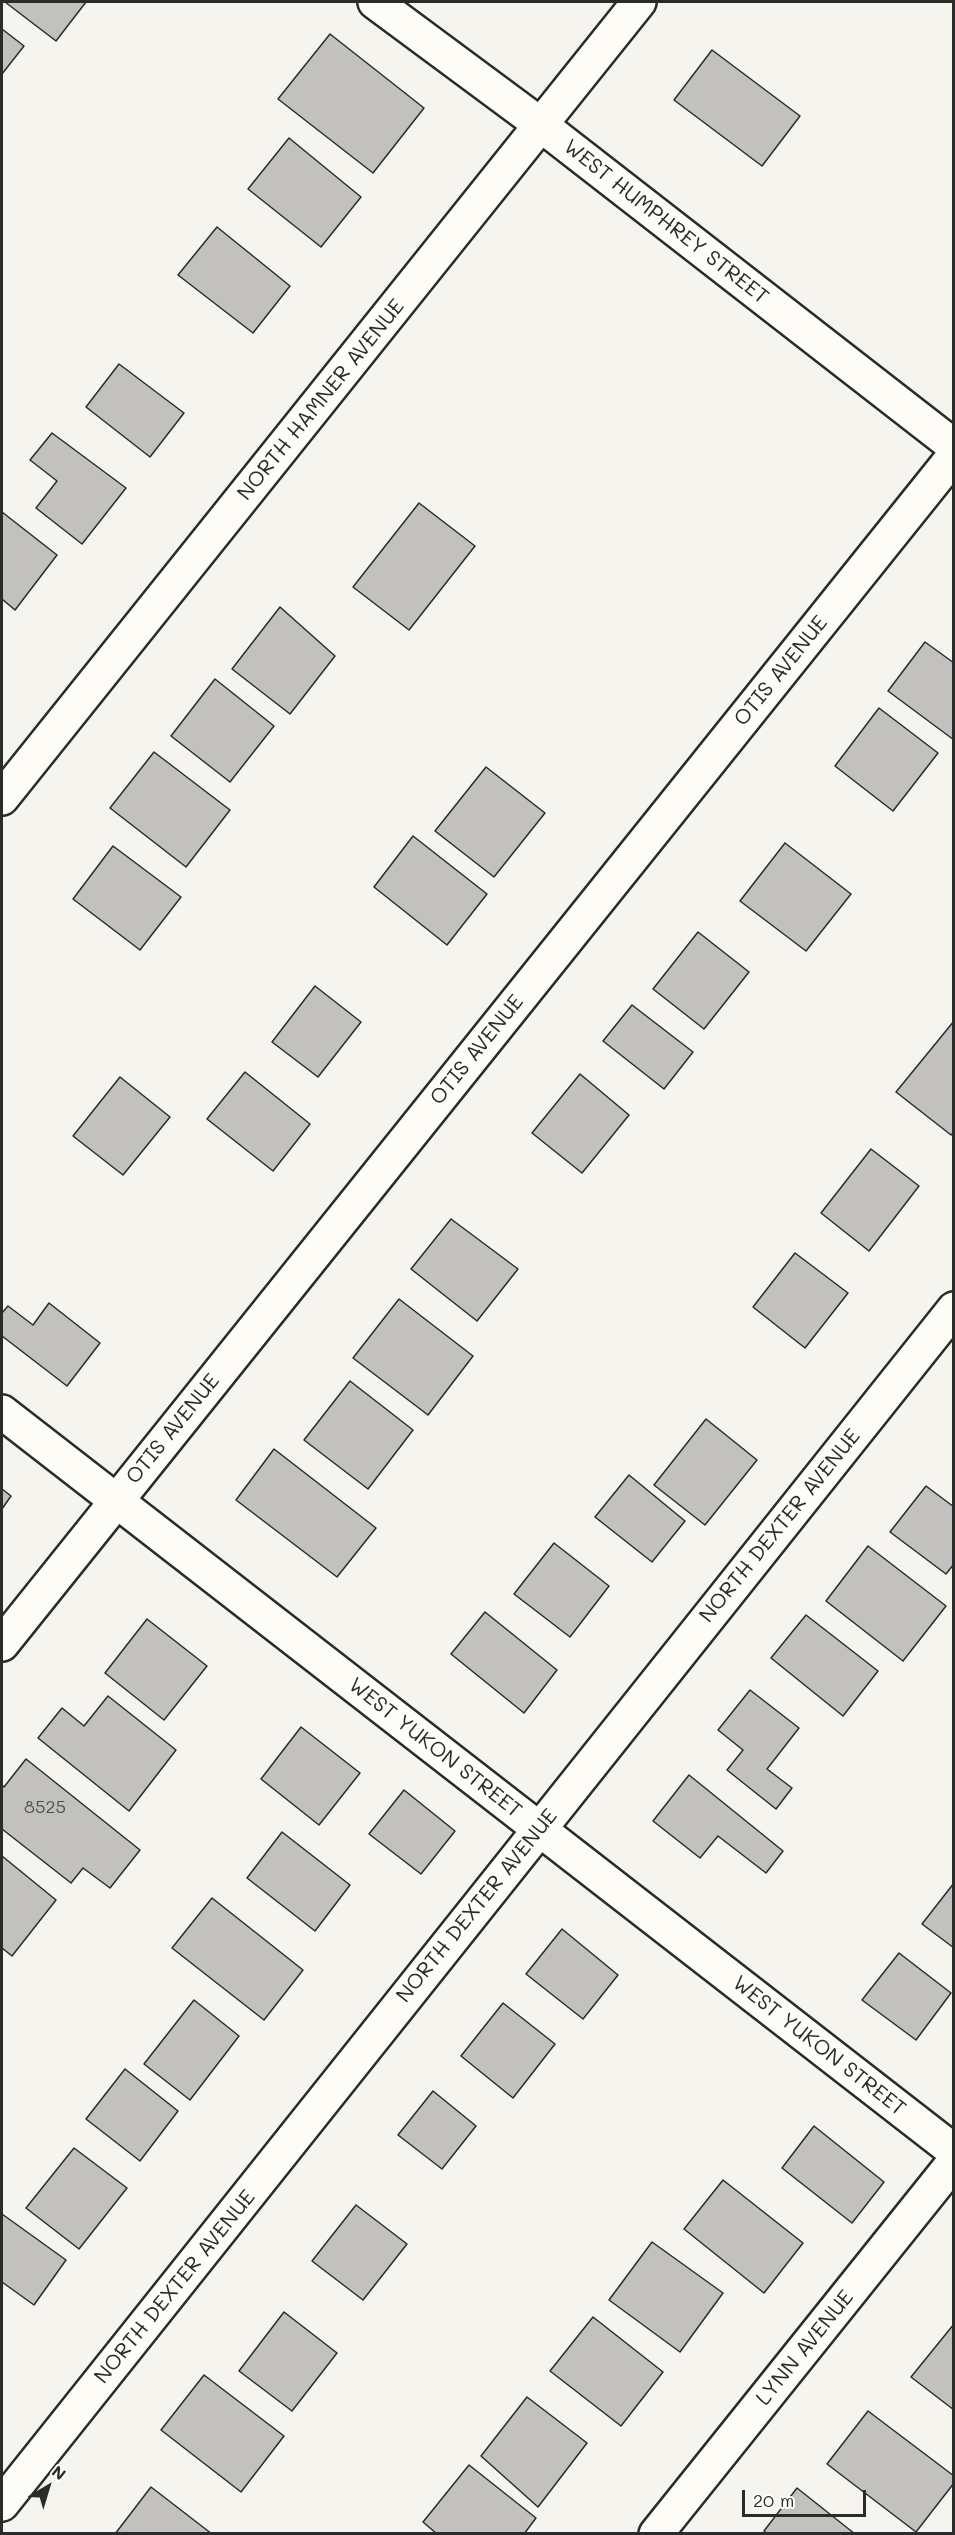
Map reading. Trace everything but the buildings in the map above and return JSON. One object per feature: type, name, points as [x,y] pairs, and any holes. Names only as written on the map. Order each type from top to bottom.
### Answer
[{"type":"street","name":"WEST HUMPHREY STREET","points":[[375,2],[541,125],[954,446]]},
{"type":"street","name":"NORTH HAMNER AVENUE","points":[[2,798],[639,2]]},
{"type":"street","name":"OTIS AVENUE","points":[[2,1644],[954,456]]},
{"type":"street","name":"NORTH DEXTER AVENUE","points":[[2,2504],[954,1309]]},
{"type":"street","name":"WEST YUKON STREET","points":[[2,1412],[954,2151]]},
{"type":"street","name":"LYNN AVENUE","points":[[656,2534],[954,2162]]}]
